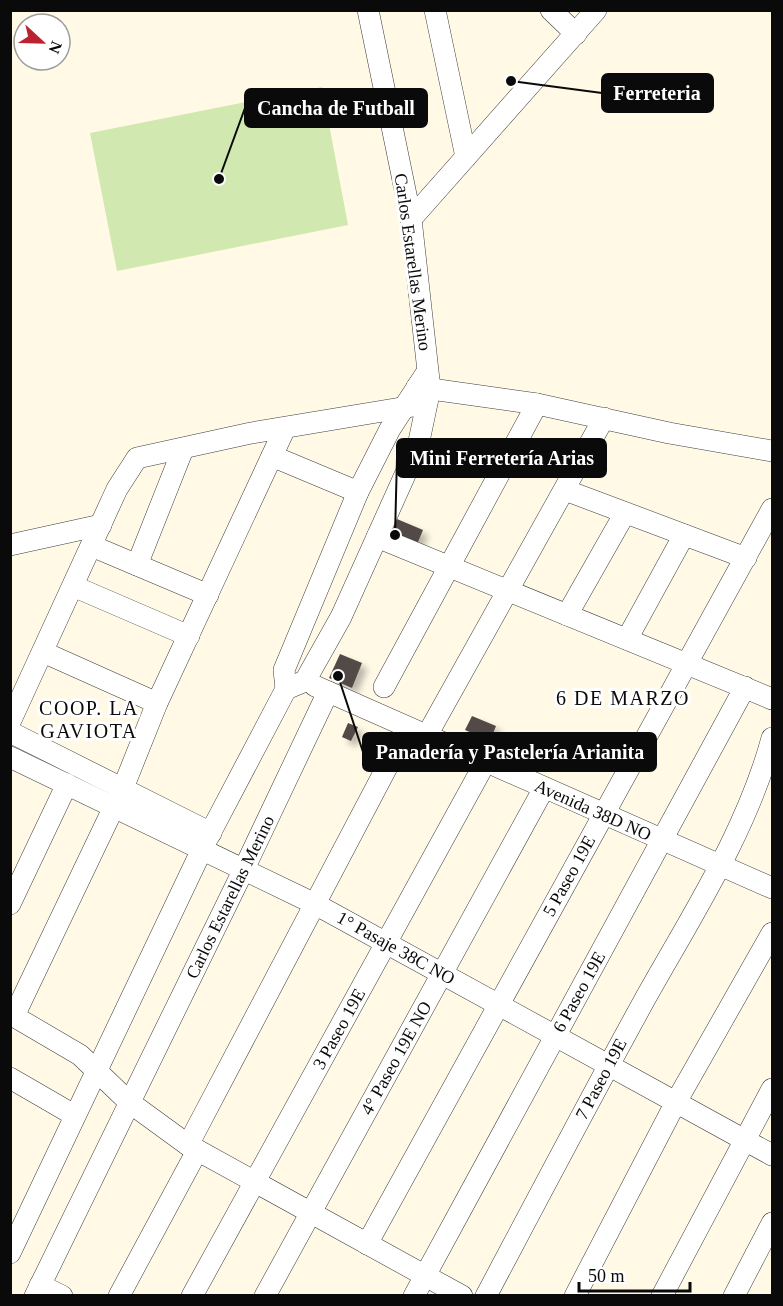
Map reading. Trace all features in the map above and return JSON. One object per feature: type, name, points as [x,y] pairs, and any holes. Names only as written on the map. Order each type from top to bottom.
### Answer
[{"type":"street","name":"Carlos Estarellas Merino","points":[[292,680],[341,617],[418,446],[421,392],[411,219],[368,10]]},
{"type":"street","points":[[435,10],[466,157]]},
{"type":"street","points":[[551,10],[576,34]]},
{"type":"street","points":[[411,219],[596,10]]},
{"type":"street","name":"Carlos Estarellas Merino","points":[[10,1253],[206,842],[292,680],[358,492],[390,429],[421,392]]},
{"type":"street","points":[[10,722],[125,472],[137,459],[285,428],[421,392],[537,404],[669,433],[772,451]]},
{"type":"street","points":[[384,687],[537,404]]},
{"type":"street","points":[[119,1296],[315,904],[417,733],[507,590],[604,418]]},
{"type":"street","points":[[285,428],[117,797],[12,1015],[80,1055],[129,1102],[192,1148],[462,1296]]},
{"type":"street","points":[[137,565],[183,449]]},
{"type":"street","points":[[272,456],[358,492]]},
{"type":"street","points":[[565,490],[746,558]]},
{"type":"street","name":"5 Paseo 19E","points":[[367,1244],[772,509]]},
{"type":"street","points":[[567,615],[626,513]]},
{"type":"street","points":[[10,545],[101,525]]},
{"type":"street","points":[[627,639],[684,535]]},
{"type":"street","points":[[53,536],[90,551],[137,565],[208,595]]},
{"type":"street","points":[[376,537],[772,699]]},
{"type":"street","points":[[73,586],[189,636]]},
{"type":"street","points":[[43,652],[158,704]]},
{"type":"street","name":"Avenida 38D NO","points":[[292,680],[328,692],[772,888]]},
{"type":"street","name":"6 Paseo 19E","points":[[414,1296],[745,687]]},
{"type":"street","name":"Carlos Estarellas Merino","points":[[37,1290],[244,869],[328,692]]},
{"type":"street","name":"1° Pasaje 38C NO","points":[[10,732],[117,797],[206,842],[244,869],[315,904],[772,1155]]},
{"type":"street","name":"7 Paseo 19E","points":[[486,1296],[609,1065],[767,777],[772,738]]},
{"type":"street","name":"1° Pasaje 38C NO","points":[[10,757],[67,784],[117,797]]},
{"type":"street","name":"3 Paseo 19E","points":[[192,1296],[485,763]]},
{"type":"street","points":[[10,904],[67,784]]},
{"type":"street","name":"4° Paseo 19E NO","points":[[265,1296],[544,789]]},
{"type":"street","points":[[575,1296],[676,1102],[772,933]]},
{"type":"street","points":[[10,1078],[74,1115]]},
{"type":"street","points":[[662,1296],[772,1089]]},
{"type":"street","points":[[734,1296],[772,1223]]},
{"type":"street","points":[[37,1290],[62,1296]]},
{"type":"green space","points":[[322,87],[348,225],[117,271],[90,133]]},
{"type":"building","points":[[397,519],[423,530],[416,547],[390,537]]},
{"type":"building","points":[[340,654],[362,663],[352,688],[329,678]]},
{"type":"building","points":[[472,716],[496,726],[490,741],[465,730]]},
{"type":"building","points":[[348,723],[358,727],[351,741],[342,737]]},
{"type":"building","points":[[507,732],[522,738],[515,754],[500,747]]},
{"type":"place","name":"Ferreteria","points":[[511,81]]},
{"type":"place","name":"Cancha de Futball","points":[[219,179]]},
{"type":"place","name":"Mini Ferretería Arias","points":[[395,535]]},
{"type":"place","name":"Panadería y Pastelería Arianita","points":[[338,676]]},
{"type":"district","name":"6 DE MARZO","points":[[623,698]]},
{"type":"district","name":"COOP. LA GAVIOTA","points":[[89,720]]}]
